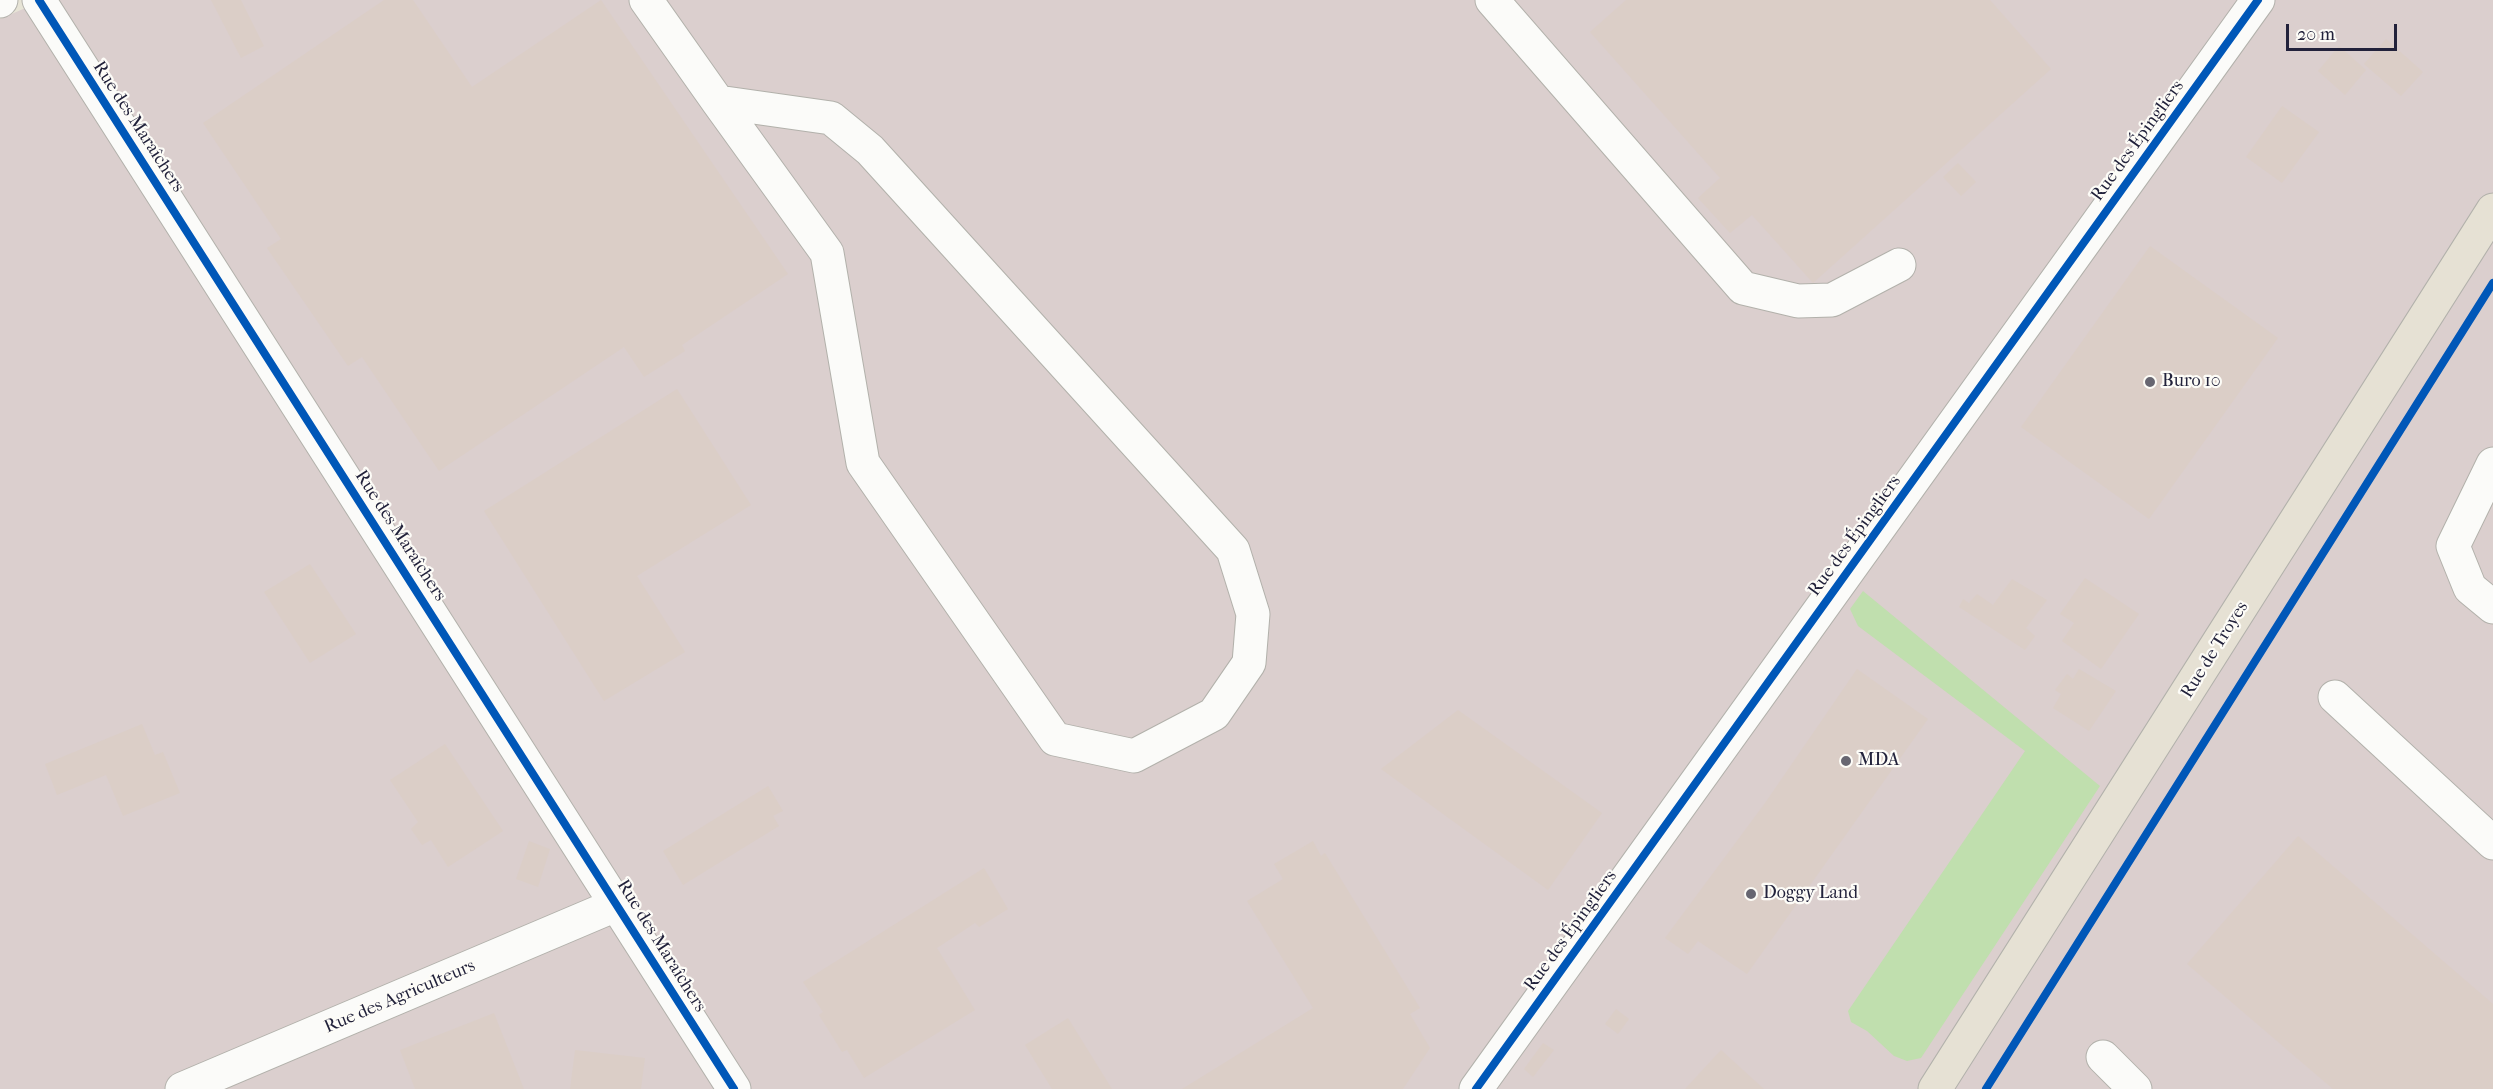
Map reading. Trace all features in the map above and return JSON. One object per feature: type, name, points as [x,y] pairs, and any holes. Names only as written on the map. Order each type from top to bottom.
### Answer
[{"type":"main road","name":"Rue de Troyes","points":[[1935,1089],[2493,210]]},
{"type":"street","name":"Rue des Maraîchers","points":[[39,0],[734,1089]]},
{"type":"street","points":[[646,0],[718,102],[827,253],[863,463],[1055,739],[1134,756],[1214,714],[1249,663],[1253,614],[1233,550],[870,150],[831,118],[718,102]]},
{"type":"street","points":[[1492,0],[1743,288],[1798,301],[1832,300],[1899,265]]},
{"type":"street","name":"Rue des Épingliers","points":[[1476,1089],[2258,0]]},
{"type":"street","points":[[2493,464],[2453,546],[2470,588],[2493,607]]},
{"type":"street","points":[[2335,697],[2493,843]]},
{"type":"street","name":"Rue des Agriculteurs","points":[[182,1089],[618,904]]},
{"type":"street","points":[[2103,1057],[2135,1089]]},
{"type":"shaded area","points":[[44,0],[2493,0],[2493,1089],[0,1089],[0,19]]},
{"type":"green space","points":[[1863,591],[2100,786],[1921,1058],[1907,1061],[1894,1056],[1867,1031],[1851,1022],[1848,1011],[2025,751],[1858,626],[1850,609]]},
{"type":"building","points":[[211,0],[241,0],[264,46],[241,58]]},
{"type":"building","points":[[384,0],[413,0],[472,87],[601,0],[788,274],[682,345],[685,351],[644,377],[624,347],[439,471],[362,357],[348,366],[267,248],[281,239],[203,123]]},
{"type":"building","points":[[1626,0],[1990,0],[2051,69],[1813,283],[1752,215],[1730,233],[1698,198],[1720,178],[1590,32]]},
{"type":"building","points":[[2386,39],[2423,72],[2401,96],[2364,64]]},
{"type":"building","points":[[2339,46],[2366,70],[2345,95],[2318,71]]},
{"type":"building","points":[[2282,106],[2319,132],[2282,183],[2246,157]]},
{"type":"building","points":[[1958,163],[1976,182],[1961,196],[1943,177]]},
{"type":"building","name":"Buro 10","points":[[2150,246],[2278,338],[2149,519],[2021,427]]},
{"type":"building","points":[[677,389],[751,505],[637,576],[685,652],[604,701],[484,511]]},
{"type":"building","points":[[310,564],[356,634],[310,663],[264,592]]},
{"type":"building","points":[[2085,578],[2139,614],[2101,669],[2062,641],[2074,623],[2060,614]]},
{"type":"building","points":[[2012,579],[2047,600],[2026,628],[2035,636],[2025,650],[1959,607],[1963,599],[1969,603],[1977,594],[1993,605]]},
{"type":"building","points":[[1857,669],[1928,719],[1747,974],[1698,941],[1688,954],[1665,938],[1765,803]]},
{"type":"building","points":[[2079,669],[2116,691],[2089,731],[2053,708],[2061,694],[2055,690],[2067,674],[2073,679]]},
{"type":"building","points":[[1458,710],[1602,813],[1548,890],[1381,769]]},
{"type":"building","points":[[142,724],[155,755],[163,752],[180,793],[123,816],[106,775],[57,795],[45,764]]},
{"type":"building","points":[[445,744],[503,831],[448,867],[431,840],[422,845],[411,829],[418,822],[390,780]]},
{"type":"building","points":[[768,786],[783,811],[773,816],[779,826],[683,885],[663,851]]},
{"type":"building","points":[[2298,836],[2493,1004],[2493,1089],[2333,1089],[2187,964]]},
{"type":"building","points":[[529,841],[550,849],[538,887],[516,879]]},
{"type":"building","points":[[1313,841],[1321,856],[1325,853],[1420,1008],[1410,1014],[1430,1048],[1403,1089],[1182,1089],[1313,1008],[1247,901],[1283,879],[1274,864]]},
{"type":"building","points":[[984,868],[1008,909],[979,927],[975,923],[937,948],[975,1010],[864,1078],[847,1050],[842,1052],[819,1015],[823,1012],[803,982]]},
{"type":"building","points":[[1616,1009],[1629,1019],[1618,1034],[1605,1024]]},
{"type":"building","points":[[494,1013],[524,1089],[415,1089],[400,1050]]},
{"type":"building","points":[[1068,1018],[1112,1089],[1052,1089],[1025,1045]]},
{"type":"building","points":[[1543,1043],[1554,1050],[1533,1077],[1524,1069]]},
{"type":"building","points":[[575,1050],[645,1058],[641,1089],[570,1089]]},
{"type":"building","points":[[1721,1050],[1764,1089],[1685,1089]]},
{"type":"cycle path","points":[[39,0],[734,1089]]},
{"type":"cycle path","points":[[1476,1089],[2258,0]]},
{"type":"cycle path","points":[[1986,1089],[2493,283]]},
{"type":"place","name":"Buro 10","points":[[2150,382]]},
{"type":"place","name":"MDA","points":[[1846,761]]},
{"type":"place","name":"Doggy Land","points":[[1751,894]]}]
